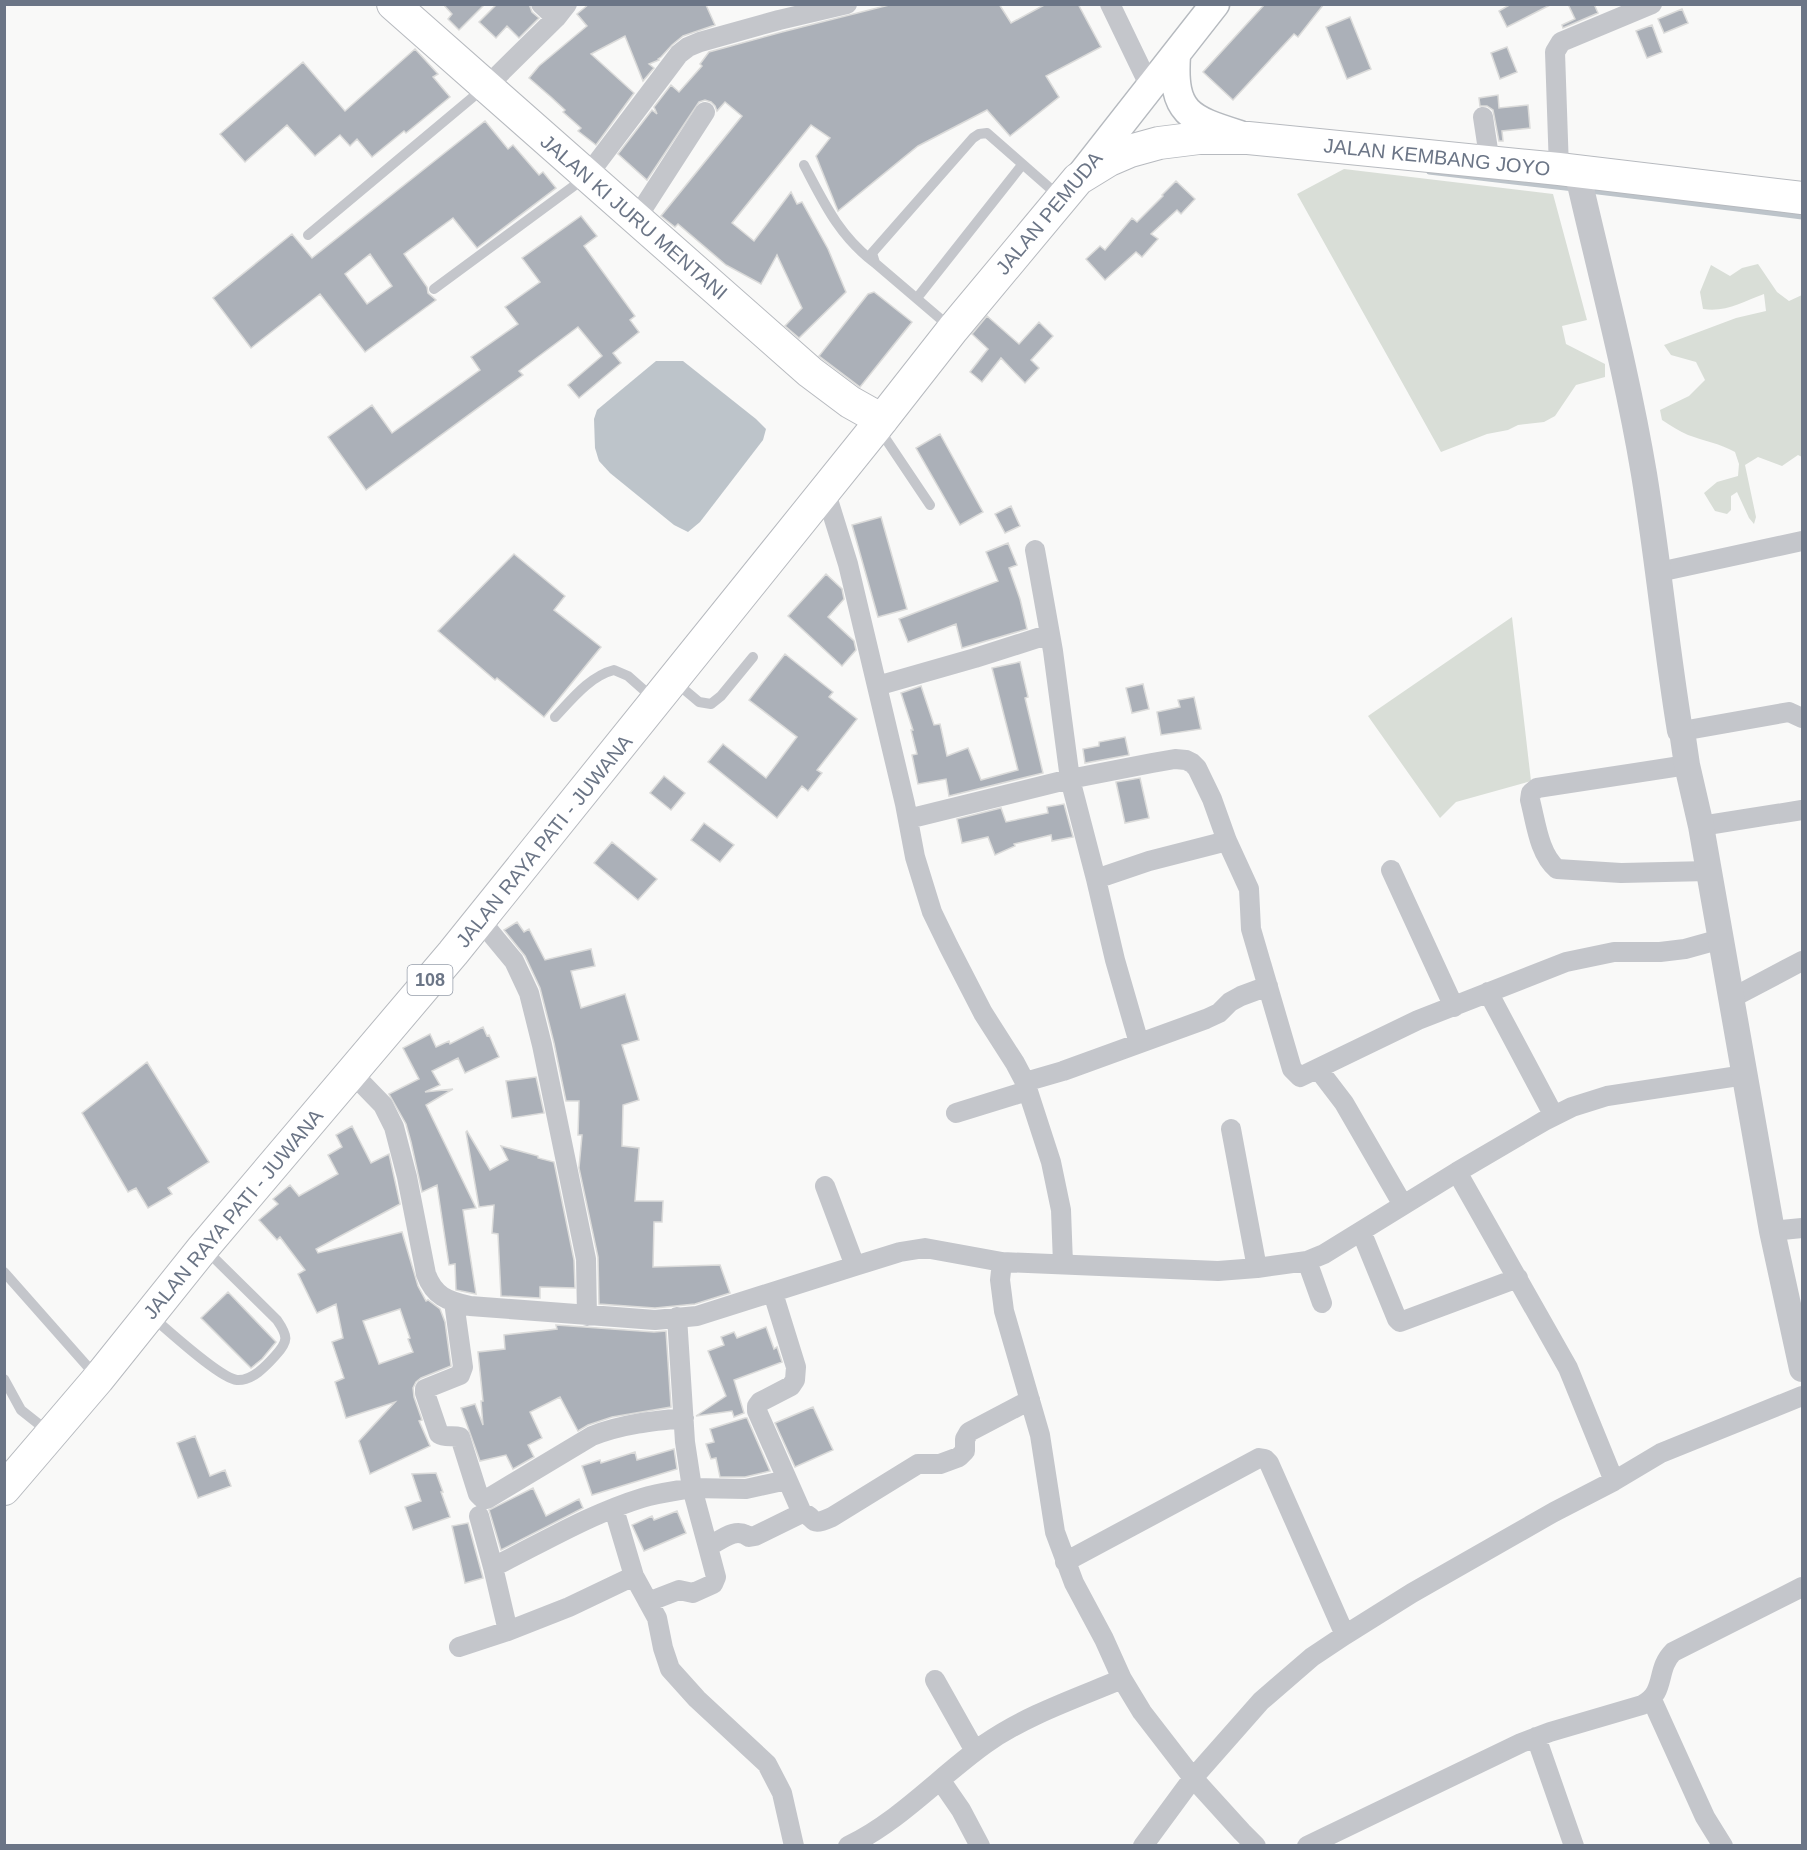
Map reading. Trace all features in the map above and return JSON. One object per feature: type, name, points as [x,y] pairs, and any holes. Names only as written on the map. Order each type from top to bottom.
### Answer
[{"type":"main road","name":"JALAN KI JURU MENTANI","points":[[393,4],[810,372],[880,423]]},
{"type":"main road","name":"JALAN PEMUDA","points":[[846,464],[953,329],[1070,189],[1215,4]]},
{"type":"main road","points":[[1176,55],[1174,76],[1176,90],[1190,115],[1205,124],[1248,138]]},
{"type":"main road","name":"JALAN KEMBANG JOYO","points":[[1070,189],[1109,160],[1130,151],[1199,138],[1248,138],[1490,163],[1574,180],[1803,198]]},
{"type":"main road","name":"JALAN RAYA PATI - JUWANA","points":[[4,1489],[98,1379],[203,1248],[480,920],[846,464]]},
{"type":"street","points":[[486,87],[561,11],[541,4]]},
{"type":"street","points":[[586,176],[679,54],[688,47],[779,20],[847,4]]},
{"type":"street","points":[[1110,4],[1150,87]]},
{"type":"street","points":[[1652,4],[1562,42],[1555,52],[1574,180],[1624,374],[1644,472],[1680,731],[1682,731],[1701,826],[1772,1231],[1803,1369]]},
{"type":"street","points":[[636,219],[705,112]]},
{"type":"street","points":[[1483,117],[1490,163]]},
{"type":"street","points":[[825,490],[848,564],[908,819],[915,858],[932,912],[982,1013],[1015,1063],[1026,1087],[1051,1162],[1061,1210],[1063,1264]]},
{"type":"street","points":[[1659,572],[1803,541]]},
{"type":"street","points":[[1035,550],[1050,634],[1070,780],[1115,960],[1139,1042]]},
{"type":"street","points":[[877,686],[1050,634]]},
{"type":"street","points":[[1682,731],[1789,712],[1803,718]]},
{"type":"street","points":[[908,819],[1070,780],[1175,759],[1186,760],[1197,768],[1249,890],[1251,929],[1292,1070],[1300,1077],[1418,1020],[1566,962],[1627,951],[1660,952],[1685,949],[1721,939]]},
{"type":"street","points":[[1687,765],[1537,788],[1531,793],[1530,800],[1545,855],[1557,869],[1621,873],[1709,872]]},
{"type":"street","points":[[1701,826],[1803,810]]},
{"type":"street","points":[[1095,879],[1149,861],[1227,841]]},
{"type":"street","points":[[1391,870],[1454,1007]]},
{"type":"street","points":[[480,920],[514,961],[529,993],[586,1259],[587,1316]]},
{"type":"street","points":[[1730,999],[1803,961]]},
{"type":"street","points":[[956,1113],[1220,1013],[1230,1002],[1268,986]]},
{"type":"street","points":[[1488,992],[1554,1116]]},
{"type":"street","points":[[1318,1069],[1344,1103],[1403,1205]]},
{"type":"street","points":[[351,1072],[382,1105],[394,1126],[407,1177],[426,1274],[435,1292],[454,1302],[470,1306],[655,1320],[697,1316],[900,1252],[925,1248],[1002,1262],[1218,1271],[1257,1268],[1307,1260],[1324,1254],[1457,1172],[1554,1116],[1581,1104],[1607,1096],[1745,1075]]},
{"type":"street","points":[[1231,1129],[1257,1268]]},
{"type":"street","points":[[1457,1172],[1568,1368],[1614,1481]]},
{"type":"street","points":[[825,1186],[855,1266]]},
{"type":"street","points":[[1772,1231],[1803,1228]]},
{"type":"street","points":[[1361,1231],[1400,1322],[1518,1278]]},
{"type":"street","points":[[1307,1260],[1322,1303]]},
{"type":"street","points":[[1002,1262],[1000,1280],[1004,1311],[1040,1436],[1055,1532],[1065,1563],[1122,1678],[1142,1712],[1194,1778],[1256,1845]]},
{"type":"street","points":[[773,1293],[796,1367],[796,1376],[790,1386],[756,1406],[802,1513]]},
{"type":"street","points":[[454,1302],[463,1367],[460,1375],[426,1389],[425,1393],[439,1434],[460,1437],[478,1494],[482,1498],[487,1499],[592,1436],[607,1430],[641,1422],[684,1418]]},
{"type":"street","points":[[648,1602],[679,1590],[693,1593],[713,1584],[716,1577],[692,1488],[685,1442],[678,1317]]},
{"type":"street","points":[[1143,1845],[1239,1724],[1272,1690],[1312,1657],[1412,1593],[1661,1453],[1803,1396]]},
{"type":"street","points":[[708,1547],[736,1532],[744,1532],[749,1537],[755,1536],[802,1513],[807,1514],[813,1521],[820,1522],[832,1517],[918,1464],[940,1464],[958,1456],[965,1451],[965,1439],[969,1432],[1030,1400]]},
{"type":"street","points":[[1065,1563],[1259,1458],[1269,1463],[1345,1635]]},
{"type":"street","points":[[494,1568],[584,1522],[644,1497],[692,1488],[746,1489],[788,1480]]},
{"type":"street","points":[[614,1509],[634,1576],[657,1618],[670,1669],[697,1699],[767,1764],[782,1793],[794,1845]]},
{"type":"street","points":[[479,1516],[508,1630]]},
{"type":"street","points":[[459,1647],[569,1607],[634,1576]]},
{"type":"street","points":[[1307,1845],[1461,1770],[1536,1737],[1652,1700],[1659,1687],[1664,1665],[1672,1652],[1803,1587]]},
{"type":"street","points":[[859,1843],[975,1751],[1022,1722],[1122,1678]]},
{"type":"street","points":[[935,1680],[975,1751]]},
{"type":"street","points":[[1652,1700],[1705,1817],[1723,1845]]},
{"type":"street","points":[[1536,1737],[1574,1845]]},
{"type":"street","points":[[940,1781],[961,1810],[980,1845]]},
{"type":"lane","points":[[308,235],[486,87]]},
{"type":"lane","points":[[875,263],[872,253],[979,134],[987,133],[1022,165],[1070,189]]},
{"type":"lane","points":[[804,165],[832,219],[861,253],[953,329]]},
{"type":"lane","points":[[917,298],[1022,165]]},
{"type":"lane","points":[[434,289],[586,176]]},
{"type":"lane","points":[[880,423],[930,505]]},
{"type":"lane","points":[[555,717],[576,694],[603,673],[614,670],[699,702],[711,704],[753,657]]},
{"type":"lane","points":[[149,1314],[219,1372],[237,1380],[251,1377],[267,1365],[284,1347],[285,1332],[277,1320],[203,1248]]},
{"type":"lane","points":[[4,1272],[98,1379]]},
{"type":"lane","points":[[4,1379],[21,1410],[50,1434]]},
{"type":"shaded area","points":[[1344,169],[1553,194],[1587,320],[1562,326],[1566,344],[1605,364],[1605,377],[1576,385],[1555,416],[1544,422],[1518,425],[1508,430],[1487,434],[1441,452],[1297,194]]},
{"type":"shaded area","points":[[1758,264],[1777,292],[1789,301],[1802,295],[1802,457],[1798,455],[1782,466],[1758,457],[1745,465],[1756,517],[1754,524],[1737,492],[1731,496],[1731,510],[1727,514],[1715,511],[1704,493],[1717,482],[1738,476],[1739,464],[1735,452],[1678,430],[1662,420],[1660,410],[1689,396],[1705,380],[1696,362],[1671,355],[1664,345],[1736,318],[1766,311],[1764,294],[1727,308],[1703,309],[1700,292],[1711,265],[1730,276],[1742,268]]},
{"type":"shaded area","points":[[656,361],[683,361],[766,429],[763,440],[700,522],[688,532],[674,525],[610,473],[599,461],[595,448],[594,419],[597,410]]},
{"type":"shaded area","points":[[1512,617],[1531,781],[1456,802],[1440,818],[1368,716]]},
{"type":"building","points":[[443,4],[485,4],[459,30],[448,19],[452,14]]},
{"type":"building","points":[[497,4],[529,4],[532,12],[539,18],[519,38],[507,26],[496,38],[479,22]]},
{"type":"building","points":[[589,4],[706,5],[715,25],[683,36],[659,60],[649,64],[654,68],[643,81],[625,36],[591,54],[634,93],[596,145],[578,131],[581,128],[563,112],[565,110],[529,78],[539,66],[587,26],[577,14]]},
{"type":"building","points":[[893,4],[999,4],[1011,23],[1046,4],[1078,4],[1101,47],[1046,76],[1059,97],[1010,136],[987,110],[918,146],[838,211],[816,156],[830,138],[811,125],[732,223],[754,241],[791,192],[797,204],[802,202],[828,249],[846,292],[799,338],[785,326],[802,308],[777,255],[761,284],[726,265],[678,224],[675,227],[661,216],[742,116],[725,102],[717,111],[711,102],[705,100],[699,102],[647,180],[618,154],[652,110],[657,114],[654,107],[671,85],[679,92],[702,66],[700,64],[709,52]]},
{"type":"building","points":[[1265,4],[1324,4],[1298,37],[1294,34],[1233,100],[1203,72]]},
{"type":"building","points":[[1511,4],[1552,4],[1507,27],[1499,11]]},
{"type":"building","points":[[1568,4],[1594,4],[1598,13],[1563,28],[1562,25],[1575,19]]},
{"type":"building","points":[[1682,9],[1688,23],[1664,33],[1658,19]]},
{"type":"building","points":[[1350,17],[1371,69],[1347,79],[1326,27]]},
{"type":"building","points":[[1652,25],[1662,52],[1647,58],[1636,31]]},
{"type":"building","points":[[1507,47],[1517,72],[1500,79],[1491,53]]},
{"type":"building","points":[[415,49],[438,74],[433,77],[450,97],[372,157],[357,139],[350,146],[340,135],[315,156],[287,125],[245,162],[220,134],[303,62],[345,111]]},
{"type":"building","points":[[1498,95],[1499,108],[1528,105],[1530,128],[1502,131],[1503,141],[1499,141],[1493,110],[1487,106],[1480,106],[1479,98]]},
{"type":"building","points":[[485,121],[508,149],[513,145],[539,175],[543,172],[556,188],[477,248],[453,218],[404,254],[427,287],[428,293],[436,300],[365,352],[320,294],[251,348],[213,298],[292,234],[312,258]],"holes":[[[370,254],[392,286],[367,304],[345,274]]]},
{"type":"building","points":[[1176,181],[1195,199],[1181,214],[1177,210],[1151,234],[1158,239],[1142,257],[1136,252],[1105,280],[1086,259],[1100,246],[1105,250],[1132,218],[1137,222]]},
{"type":"building","points":[[581,216],[597,236],[584,246],[635,316],[630,320],[639,332],[613,353],[621,363],[579,398],[568,385],[602,356],[578,327],[519,371],[523,375],[366,490],[328,437],[372,405],[392,433],[480,370],[471,357],[518,324],[505,307],[540,282],[522,258]]},
{"type":"building","points":[[874,292],[912,322],[860,387],[819,356],[868,294]]},
{"type":"building","points":[[987,316],[1019,344],[1039,322],[1053,336],[1031,360],[1039,368],[1025,383],[1001,358],[982,382],[970,372],[988,349],[972,334]]},
{"type":"building","points":[[940,434],[983,512],[960,525],[916,448]]},
{"type":"building","points":[[1011,506],[1020,526],[1005,533],[995,514]]},
{"type":"building","points":[[881,517],[907,609],[878,617],[852,525]]},
{"type":"building","points":[[1008,543],[1017,565],[1009,568],[1027,629],[962,648],[956,624],[908,642],[899,619],[998,581],[986,552]]},
{"type":"building","points":[[514,554],[565,596],[554,610],[601,647],[544,717],[497,678],[495,680],[438,631]]},
{"type":"building","points":[[826,574],[842,589],[844,599],[828,617],[854,641],[856,650],[842,666],[788,616]]},
{"type":"building","points":[[785,654],[833,692],[829,697],[857,719],[817,770],[822,773],[808,791],[802,786],[777,818],[708,762],[723,744],[766,778],[797,737],[749,700]]},
{"type":"building","points":[[1020,662],[1028,697],[1025,698],[1043,773],[949,796],[946,779],[918,784],[912,755],[917,754],[911,730],[913,730],[901,693],[921,686],[934,725],[940,724],[947,756],[968,748],[981,780],[1018,770],[992,668]]},
{"type":"building","points":[[1143,684],[1149,709],[1132,713],[1126,688]]},
{"type":"building","points":[[1194,697],[1201,729],[1161,735],[1157,712],[1180,707],[1178,700]]},
{"type":"building","points":[[1125,737],[1129,755],[1085,763],[1083,749],[1099,746],[1099,742]]},
{"type":"building","points":[[664,776],[685,793],[671,810],[650,793]]},
{"type":"building","points":[[1140,778],[1149,818],[1125,823],[1116,782]]},
{"type":"building","points":[[1064,804],[1073,837],[1052,841],[1051,835],[1014,844],[1015,846],[995,855],[988,837],[962,843],[957,819],[1001,808],[1006,822],[1048,813],[1047,807]]},
{"type":"building","points":[[704,823],[734,845],[720,862],[691,840]]},
{"type":"building","points":[[612,842],[657,879],[638,900],[594,863]]},
{"type":"building","points":[[517,922],[524,932],[529,929],[545,960],[591,949],[595,966],[571,971],[581,1008],[625,994],[639,1040],[622,1045],[639,1100],[623,1105],[622,1146],[639,1148],[635,1201],[663,1201],[662,1222],[654,1222],[653,1267],[720,1265],[730,1293],[695,1304],[655,1308],[599,1304],[598,1257],[579,1168],[582,1135],[578,1135],[579,1101],[566,1101],[540,988],[525,956],[504,930]]},
{"type":"building","points":[[483,1027],[499,1057],[465,1073],[458,1058],[432,1071],[440,1085],[425,1092],[453,1089],[426,1105],[476,1208],[463,1210],[476,1294],[456,1290],[455,1264],[449,1265],[437,1185],[422,1192],[406,1124],[389,1094],[419,1079],[403,1048],[430,1034],[436,1047],[449,1041],[450,1044]]},
{"type":"building","points":[[147,1062],[209,1162],[168,1188],[172,1194],[148,1208],[136,1188],[128,1192],[82,1113]]},
{"type":"building","points":[[536,1077],[544,1113],[512,1118],[506,1081]]},
{"type":"building","points":[[352,1126],[371,1163],[389,1154],[400,1204],[316,1249],[318,1253],[402,1232],[418,1286],[426,1301],[428,1300],[440,1309],[445,1322],[451,1366],[421,1378],[413,1388],[422,1420],[419,1421],[430,1446],[370,1474],[359,1441],[395,1402],[346,1418],[335,1382],[344,1378],[332,1342],[343,1338],[336,1304],[317,1313],[298,1274],[305,1270],[280,1237],[277,1240],[259,1220],[278,1204],[273,1199],[290,1185],[299,1196],[338,1174],[328,1155],[342,1147],[336,1135]],"holes":[[[400,1309],[410,1338],[408,1339],[413,1352],[379,1364],[363,1321]]]},
{"type":"building","points":[[467,1131],[490,1170],[508,1160],[501,1146],[554,1162],[574,1260],[575,1288],[540,1287],[540,1298],[501,1296],[498,1234],[492,1233],[494,1205],[479,1207]]},
{"type":"building","points":[[228,1292],[276,1342],[251,1368],[201,1318]]},
{"type":"building","points":[[556,1325],[666,1331],[671,1407],[612,1417],[578,1431],[560,1397],[530,1412],[542,1438],[528,1445],[534,1457],[513,1469],[506,1455],[480,1461],[461,1408],[475,1404],[483,1425],[478,1352],[505,1349],[504,1335],[557,1329]]},
{"type":"building","points":[[766,1327],[774,1349],[777,1347],[782,1362],[734,1380],[744,1413],[734,1417],[732,1411],[696,1416],[726,1396],[708,1351],[724,1345],[721,1337],[734,1332],[737,1338]]},
{"type":"building","points":[[813,1407],[833,1450],[795,1467],[775,1423]]},
{"type":"building","points":[[747,1418],[770,1471],[745,1477],[720,1477],[716,1458],[711,1459],[706,1444],[714,1442],[710,1429]]},
{"type":"building","points":[[195,1436],[210,1476],[225,1470],[231,1486],[198,1498],[177,1443]]},
{"type":"building","points":[[674,1449],[677,1469],[592,1495],[582,1466],[600,1460],[601,1463],[635,1452],[637,1460]]},
{"type":"building","points":[[436,1473],[450,1517],[413,1530],[405,1507],[421,1501],[412,1474]]},
{"type":"building","points":[[533,1488],[546,1516],[579,1499],[583,1508],[501,1550],[489,1510]]},
{"type":"building","points":[[677,1511],[686,1533],[644,1551],[632,1525],[652,1516],[654,1520]]},
{"type":"building","points":[[468,1523],[483,1578],[465,1583],[452,1526]]},
{"type":"waterway","points":[[1429,172],[1574,189]]},
{"type":"waterway","points":[[1590,191],[1802,217]]}]
